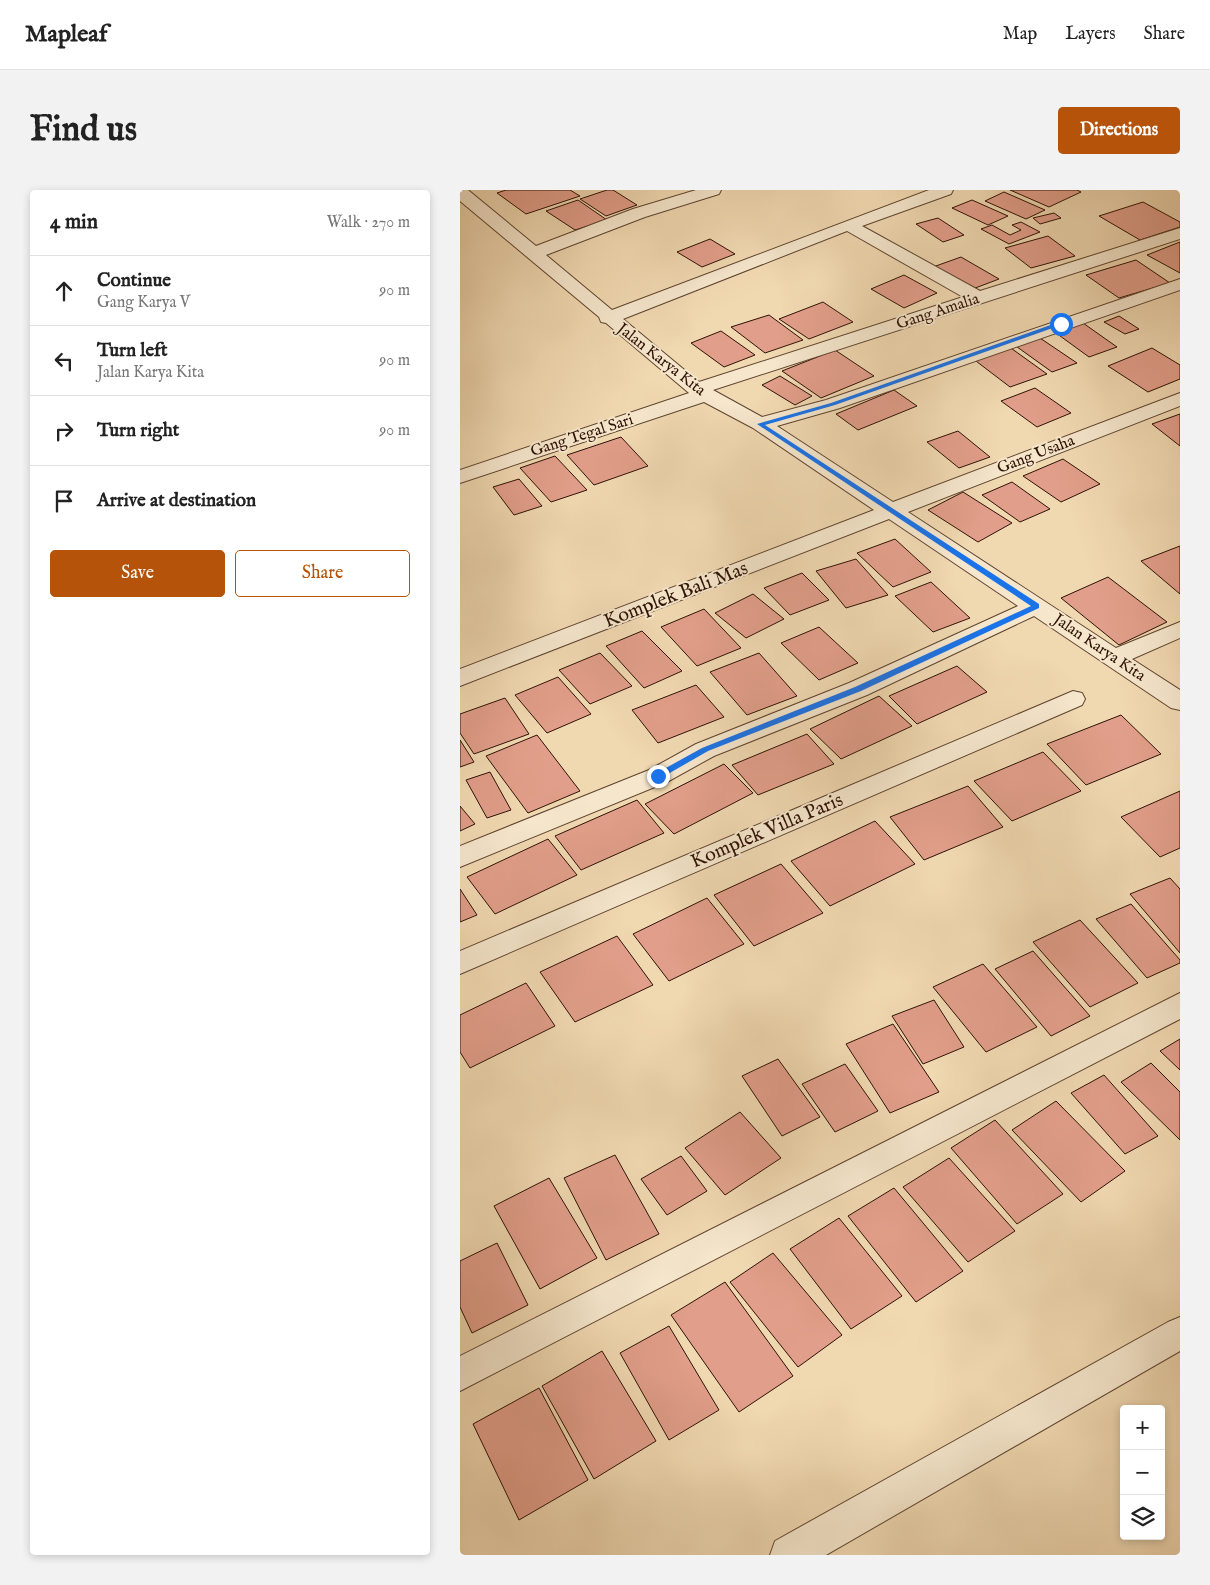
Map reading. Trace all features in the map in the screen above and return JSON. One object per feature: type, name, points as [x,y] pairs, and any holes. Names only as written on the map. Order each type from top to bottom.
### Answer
[{"type":"street","points":[[534,253],[639,214],[713,190]]},
{"type":"street","points":[[608,318],[848,225],[945,190]]},
{"type":"street","name":"Jalan Karya Kita","points":[[465,201],[534,253],[608,318],[700,392],[760,424],[1180,702]]},
{"type":"street","points":[[848,225],[980,299]]},
{"type":"street","name":"Gang Amalia","points":[[700,392],[1180,233]]},
{"type":"street","points":[[760,424],[833,404],[1180,284]]},
{"type":"street","name":"Gang Tegal Sari","points":[[460,477],[700,392]]},
{"type":"street","name":"Gang Usaha","points":[[892,512],[1180,399]]},
{"type":"street","name":"Komplek Bali Mas","points":[[460,678],[892,512]]},
{"type":"street","points":[[460,857],[658,776],[705,750],[858,689],[1036,606]]},
{"type":"street","points":[[1114,658],[1180,629]]},
{"type":"street","name":"Komplek Villa Paris","points":[[460,963],[1073,699]]},
{"type":"street","points":[[460,1374],[1180,1005]]},
{"type":"street","points":[[789,1555],[1180,1333]]},
{"type":"building","points":[[506,190],[570,190],[580,196],[526,214],[497,193]]},
{"type":"building","points":[[607,190],[613,190],[637,205],[606,216],[580,199]]},
{"type":"building","points":[[1010,190],[1077,190],[1081,192],[1049,207]]},
{"type":"building","points":[[1004,192],[1045,210],[1026,219],[985,201]]},
{"type":"building","points":[[578,200],[607,220],[575,230],[546,211]]},
{"type":"building","points":[[972,200],[1008,216],[988,225],[952,208]]},
{"type":"building","points":[[1143,202],[1180,222],[1180,227],[1140,240],[1099,216]]},
{"type":"building","points":[[1054,213],[1061,218],[1040,224],[1033,218]]},
{"type":"building","points":[[938,218],[964,235],[943,242],[916,224]]},
{"type":"building","points":[[1021,222],[1040,232],[1009,244],[981,229],[992,225],[1010,235],[1021,230],[1012,225]]},
{"type":"building","points":[[1048,236],[1075,256],[1031,268],[1005,248]]},
{"type":"building","points":[[710,239],[735,254],[702,267],[677,252]]},
{"type":"building","points":[[1180,242],[1180,273],[1147,255]]},
{"type":"building","points":[[961,257],[999,279],[970,290],[933,267]]},
{"type":"building","points":[[1136,260],[1170,283],[1119,298],[1086,275]]},
{"type":"building","points":[[904,275],[937,293],[904,308],[871,289]]},
{"type":"building","points":[[823,302],[853,322],[809,339],[779,319]]},
{"type":"building","points":[[769,315],[803,340],[765,353],[731,327]]},
{"type":"building","points":[[1119,316],[1139,329],[1125,334],[1104,322]]},
{"type":"building","points":[[1083,323],[1117,347],[1089,357],[1056,333]]},
{"type":"building","points":[[721,331],[755,355],[724,367],[691,343]]},
{"type":"building","points":[[1037,336],[1077,363],[1052,372],[1013,344]]},
{"type":"building","points":[[1008,346],[1047,374],[1010,387],[972,358]]},
{"type":"building","points":[[1152,348],[1180,365],[1180,379],[1148,392],[1108,366]]},
{"type":"building","points":[[835,350],[874,376],[821,398],[782,371]]},
{"type":"building","points":[[780,376],[812,396],[795,405],[762,385]]},
{"type":"building","points":[[1035,388],[1071,413],[1037,427],[1001,401]]},
{"type":"building","points":[[894,390],[917,406],[858,430],[836,414]]},
{"type":"building","points":[[1180,414],[1180,446],[1152,424]]},
{"type":"building","points":[[958,431],[990,457],[959,468],[927,442]]},
{"type":"building","points":[[621,437],[648,466],[594,485],[567,455]]},
{"type":"building","points":[[555,456],[587,490],[551,502],[520,468]]},
{"type":"building","points":[[1063,459],[1100,484],[1061,502],[1023,476]]},
{"type":"building","points":[[519,479],[542,506],[514,515],[493,487]]},
{"type":"building","points":[[1012,482],[1050,509],[1020,522],[982,495]]},
{"type":"building","points":[[963,492],[1012,523],[978,542],[928,510]]},
{"type":"building","points":[[895,539],[931,572],[893,587],[857,553]]},
{"type":"building","points":[[1180,546],[1180,594],[1141,561]]},
{"type":"building","points":[[856,559],[888,595],[846,608],[816,571]]},
{"type":"building","points":[[802,573],[829,600],[790,615],[764,588]]},
{"type":"building","points":[[1108,577],[1167,622],[1119,645],[1061,598]]},
{"type":"building","points":[[931,582],[970,618],[933,632],[895,596]]},
{"type":"building","points":[[753,594],[784,619],[746,638],[715,613]]},
{"type":"building","points":[[704,609],[741,648],[697,666],[661,627]]},
{"type":"building","points":[[819,627],[858,663],[819,680],[781,643]]},
{"type":"building","points":[[642,631],[682,671],[644,688],[606,646]]},
{"type":"building","points":[[600,653],[632,686],[590,704],[559,670]]},
{"type":"building","points":[[759,653],[797,696],[747,715],[710,672]]},
{"type":"building","points":[[957,666],[987,692],[917,724],[889,696]]},
{"type":"building","points":[[558,677],[591,714],[547,733],[515,695]]},
{"type":"building","points":[[696,685],[724,717],[658,743],[632,710]]},
{"type":"building","points":[[879,696],[912,726],[841,759],[810,729]]},
{"type":"building","points":[[505,698],[529,734],[474,754],[460,733],[460,714]]},
{"type":"building","points":[[1121,715],[1161,754],[1086,785],[1047,744]]},
{"type":"building","points":[[807,734],[834,764],[758,795],[732,765]]},
{"type":"building","points":[[537,735],[580,791],[528,813],[486,756]]},
{"type":"building","points":[[460,740],[474,762],[460,767]]},
{"type":"building","points":[[1043,752],[1081,791],[1012,821],[974,781]]},
{"type":"building","points":[[724,764],[753,793],[674,834],[645,804]]},
{"type":"building","points":[[490,772],[511,810],[487,818],[466,780]]},
{"type":"building","points":[[968,786],[1003,827],[924,860],[890,817]]},
{"type":"building","points":[[1180,791],[1180,848],[1160,857],[1121,817]]},
{"type":"building","points":[[637,800],[664,833],[581,870],[555,836]]},
{"type":"building","points":[[460,806],[475,824],[460,831]]},
{"type":"building","points":[[875,821],[915,864],[830,906],[791,861]]},
{"type":"building","points":[[548,839],[577,875],[495,914],[467,877]]},
{"type":"building","points":[[781,864],[823,913],[754,946],[714,895]]},
{"type":"building","points":[[1170,878],[1180,889],[1180,953],[1130,894]]},
{"type":"building","points":[[460,889],[477,915],[460,922]]},
{"type":"building","points":[[707,898],[744,944],[669,981],[633,934]]},
{"type":"building","points":[[1131,904],[1180,960],[1180,963],[1147,978],[1096,919]]},
{"type":"building","points":[[1080,920],[1138,983],[1090,1007],[1033,942]]},
{"type":"building","points":[[617,936],[653,985],[575,1022],[540,972]]},
{"type":"building","points":[[1033,951],[1090,1016],[1051,1036],[995,969]]},
{"type":"building","points":[[983,964],[1037,1027],[986,1052],[933,987]]},
{"type":"building","points":[[526,983],[555,1026],[470,1068],[460,1052],[460,1015]]},
{"type":"building","points":[[934,1000],[964,1047],[923,1064],[892,1016]]},
{"type":"building","points":[[893,1024],[939,1092],[890,1113],[846,1044]]},
{"type":"building","points":[[1180,1039],[1180,1070],[1160,1051]]},
{"type":"building","points":[[778,1059],[820,1117],[782,1136],[742,1076]]},
{"type":"building","points":[[1151,1063],[1180,1092],[1180,1140],[1121,1082]]},
{"type":"building","points":[[845,1064],[878,1111],[835,1132],[802,1084]]},
{"type":"building","points":[[1104,1075],[1158,1136],[1125,1154],[1071,1093]]},
{"type":"building","points":[[1056,1101],[1125,1171],[1081,1202],[1012,1130]]},
{"type":"building","points":[[740,1112],[781,1158],[725,1195],[685,1148]]},
{"type":"building","points":[[995,1120],[1063,1194],[1017,1224],[951,1148]]},
{"type":"building","points":[[615,1155],[659,1234],[606,1260],[564,1178]]},
{"type":"building","points":[[681,1156],[707,1191],[667,1215],[641,1179]]},
{"type":"building","points":[[949,1158],[1015,1231],[968,1262],[903,1187]]},
{"type":"building","points":[[549,1178],[597,1258],[540,1289],[494,1206]]},
{"type":"building","points":[[894,1188],[963,1271],[916,1302],[848,1216]]},
{"type":"building","points":[[839,1218],[902,1296],[851,1329],[790,1249]]},
{"type":"building","points":[[497,1243],[528,1305],[472,1333],[460,1307],[460,1261]]},
{"type":"building","points":[[773,1253],[842,1335],[798,1367],[730,1282]]},
{"type":"building","points":[[725,1282],[793,1376],[739,1412],[671,1315]]},
{"type":"building","points":[[669,1326],[719,1410],[669,1440],[620,1353]]},
{"type":"building","points":[[602,1351],[656,1441],[594,1479],[542,1386]]},
{"type":"building","points":[[539,1388],[588,1480],[519,1520],[473,1424]]},
{"type":"route","points":[[658,776],[705,750],[858,689],[1036,606],[760,424],[833,404],[1061,324]]}]
